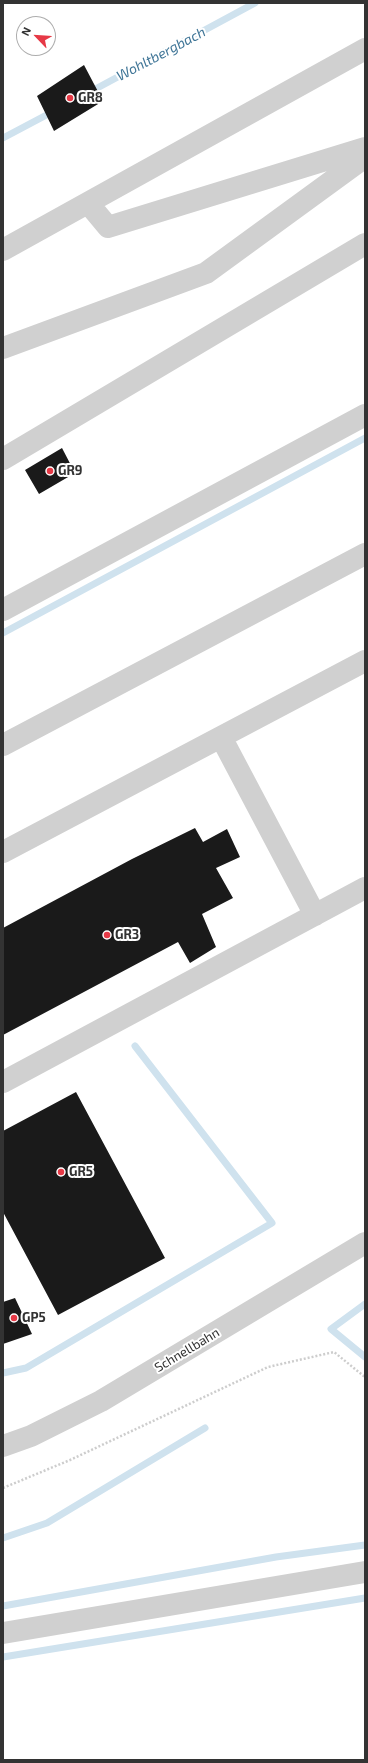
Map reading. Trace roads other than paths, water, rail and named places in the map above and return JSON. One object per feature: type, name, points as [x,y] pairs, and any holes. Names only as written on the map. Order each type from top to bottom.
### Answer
[{"type":"street","points":[[3,250],[365,49]]},
{"type":"street","points":[[88,203],[108,227],[365,148]]},
{"type":"street","points":[[3,348],[206,273],[365,157]]},
{"type":"street","points":[[3,459],[365,244]]},
{"type":"street","points":[[3,610],[365,415]]},
{"type":"street","points":[[3,745],[365,554]]},
{"type":"street","points":[[3,852],[365,661]]},
{"type":"street","points":[[221,737],[315,915]]},
{"type":"street","points":[[3,1082],[365,888]]},
{"type":"street","name":"Schnellbahn","points":[[3,1446],[31,1436],[101,1401],[365,1243]]},
{"type":"street","points":[[3,1634],[365,1572]]},
{"type":"waterway","name":"Wohltbergbach","points":[[88,93],[255,3]]},
{"type":"waterway","name":"Wohltbergbach","points":[[3,138],[54,111]]},
{"type":"waterway","points":[[3,633],[365,438]]},
{"type":"waterway","points":[[3,1373],[26,1368],[272,1223],[135,1046]]},
{"type":"waterway","points":[[365,1304],[331,1329],[365,1357]]},
{"type":"waterway","points":[[3,1538],[47,1523],[205,1428]]},
{"type":"waterway","points":[[3,1606],[276,1557],[365,1545]]},
{"type":"waterway","points":[[3,1657],[365,1598]]},
{"type":"place","name":"GR8","points":[[70,98]]},
{"type":"place","name":"GR9","points":[[50,471]]},
{"type":"place","name":"GR3","points":[[107,935]]},
{"type":"place","name":"GR5","points":[[61,1172]]},
{"type":"place","name":"GP5","points":[[14,1318]]}]
